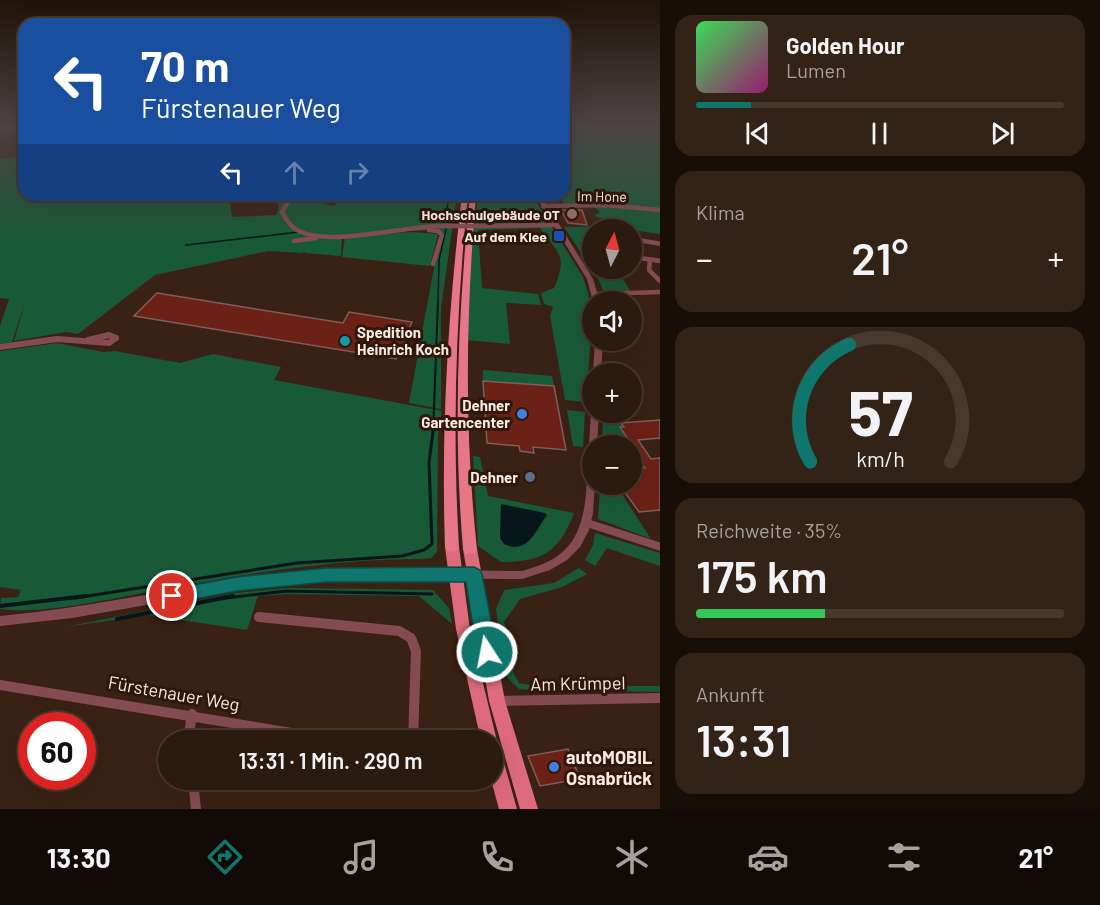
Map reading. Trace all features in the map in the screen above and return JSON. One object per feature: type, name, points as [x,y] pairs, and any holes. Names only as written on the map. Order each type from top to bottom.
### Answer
[{"type":"highway","points":[[452,548],[449,391],[454,300],[464,201]]},
{"type":"highway","points":[[470,549],[465,503],[460,392],[464,300],[472,201]]},
{"type":"main road","points":[[452,548],[463,629],[486,730]]},
{"type":"main road","points":[[470,549],[496,701],[529,809]]},
{"type":"main road","points":[[503,790],[508,809]]},
{"type":"street","points":[[288,201],[283,215],[289,225],[302,232],[328,236]]},
{"type":"street","points":[[541,201],[580,261],[593,291]]},
{"type":"street","name":"Im Hone","points":[[543,206],[606,206],[660,210]]},
{"type":"street","points":[[302,232],[299,239],[294,241],[399,228],[555,225]]},
{"type":"street","points":[[399,228],[441,232],[433,264]]},
{"type":"street","points":[[642,241],[660,244]]},
{"type":"street","points":[[642,259],[660,261]]},
{"type":"street","points":[[650,260],[649,270],[660,282]]},
{"type":"street","points":[[642,294],[660,292]]},
{"type":"street","points":[[0,347],[46,340],[85,340]]},
{"type":"street","points":[[0,621],[84,612],[286,578],[354,573],[522,575],[547,569],[568,555],[579,542],[587,523],[589,495]]},
{"type":"street","points":[[587,523],[660,548]]},
{"type":"street","points":[[259,617],[399,631],[411,638],[416,651],[413,730]]},
{"type":"street","name":"Fürstenauer Weg","points":[[0,685],[192,714],[280,730]]},
{"type":"street","name":"Am Krümpel","points":[[496,701],[660,698]]},
{"type":"street","points":[[190,730],[192,714]]},
{"type":"street","points":[[194,790],[196,809]]},
{"type":"green space","points":[[0,163],[18,163],[18,201],[230,201],[232,217],[276,215],[279,207],[277,202],[290,201],[314,201],[334,206],[340,201],[456,201],[441,308],[441,409],[409,403],[441,230],[370,232],[342,237],[341,256],[305,253],[303,249],[304,253],[268,251],[155,275],[78,334],[66,332],[14,341],[26,299],[12,342],[0,344],[0,326],[9,299],[0,298]]},
{"type":"green space","points":[[570,163],[660,163],[660,234],[642,231],[642,219],[604,219],[594,216],[600,212],[592,205],[565,206],[562,201],[570,201]]},
{"type":"green space","points":[[477,201],[536,201],[582,275],[588,291],[582,291],[582,351],[590,351],[589,363],[582,363],[582,402],[565,400],[550,316],[553,307],[544,304],[541,293],[554,288],[561,262],[556,250],[540,228],[478,230],[482,288],[538,294],[541,305],[506,303],[510,344],[466,340],[473,224]]},
{"type":"green space","points":[[564,227],[582,227],[582,254]]},
{"type":"green space","points":[[411,232],[438,234],[430,266],[342,257],[345,237]]},
{"type":"green space","points":[[598,279],[623,279],[630,291],[603,290]]},
{"type":"green space","points":[[57,343],[180,363],[213,354],[281,367],[274,380],[442,411],[438,436],[437,552],[431,558],[355,562],[257,573],[58,608],[0,609],[1,598],[18,597],[21,590],[0,587],[0,351]]},
{"type":"green space","points":[[483,370],[552,376],[554,386],[483,381]]},
{"type":"green space","points":[[567,410],[582,412],[582,423],[584,423],[582,447],[573,446]]},
{"type":"green space","points":[[603,423],[622,423],[624,427],[620,427],[625,435],[602,435]]},
{"type":"green space","points":[[473,456],[480,457],[488,496],[574,513],[562,537],[548,552],[528,560],[501,562],[478,546]]},
{"type":"green space","points":[[599,495],[622,495],[651,539],[598,519]]},
{"type":"green space","points":[[595,533],[660,553],[660,566],[607,548],[595,566],[585,560],[593,545]]},
{"type":"green space","points":[[579,568],[587,574],[562,587],[520,599],[504,622],[515,649],[513,672],[519,683],[531,685],[531,690],[519,689],[505,675],[496,609],[504,590],[554,583]]},
{"type":"green space","points":[[288,588],[433,590],[449,608],[452,624],[419,596],[286,594],[258,596],[247,630],[149,615],[65,627],[236,593]]},
{"type":"green space","points":[[565,678],[629,686],[660,686],[660,692],[567,690]]},
{"type":"shaded area","points":[[501,504],[547,515],[530,540],[525,544],[512,547],[504,544],[500,538]]},
{"type":"building","name":"Hochschulgebäude OT","points":[[561,210],[582,210],[585,219],[582,219],[582,224],[568,223]]},
{"type":"building","name":"Spedition Heinrich Koch","points":[[157,293],[343,323],[349,312],[412,322],[396,359],[134,316]]},
{"type":"building","name":"Dehner Gartencenter","points":[[483,381],[554,386],[566,450],[533,447],[534,453],[520,451],[519,446],[487,443]]},
{"type":"building","points":[[660,420],[660,438],[642,440],[642,435],[625,435],[620,427],[624,427],[621,423]]},
{"type":"building","points":[[642,446],[651,459],[660,458],[660,510],[639,512],[627,495],[642,495],[642,468],[645,468],[642,463]]},
{"type":"building","name":"autoMOBIL Osnabrück","points":[[568,749],[580,779],[540,786],[528,756]]},
{"type":"waterway","points":[[445,222],[448,201]]},
{"type":"waterway","points":[[438,304],[439,260],[446,229]]},
{"type":"waterway","points":[[186,245],[299,232]]},
{"type":"waterway","points":[[433,433],[438,302]]},
{"type":"waterway","points":[[75,598],[297,563],[402,556],[424,550],[432,544],[429,463],[433,431]]},
{"type":"waterway","points":[[225,598],[286,591],[432,594]]},
{"type":"waterway","points":[[0,606],[86,596]]},
{"type":"waterway","points":[[117,619],[233,596]]},
{"type":"place","name":"Hochschulgebäude OT","points":[[572,214]]},
{"type":"place","name":"Auf dem Klee","points":[[559,236]]},
{"type":"place","name":"Spedition Heinrich Koch","points":[[345,341]]},
{"type":"place","name":"Dehner Gartencenter","points":[[522,414]]},
{"type":"place","name":"Dehner","points":[[530,477]]},
{"type":"place","name":"autoMOBIL Osnabrück","points":[[554,767]]},
{"type":"route","points":[[172,596],[237,584],[354,573],[474,574],[487,652]]}]
